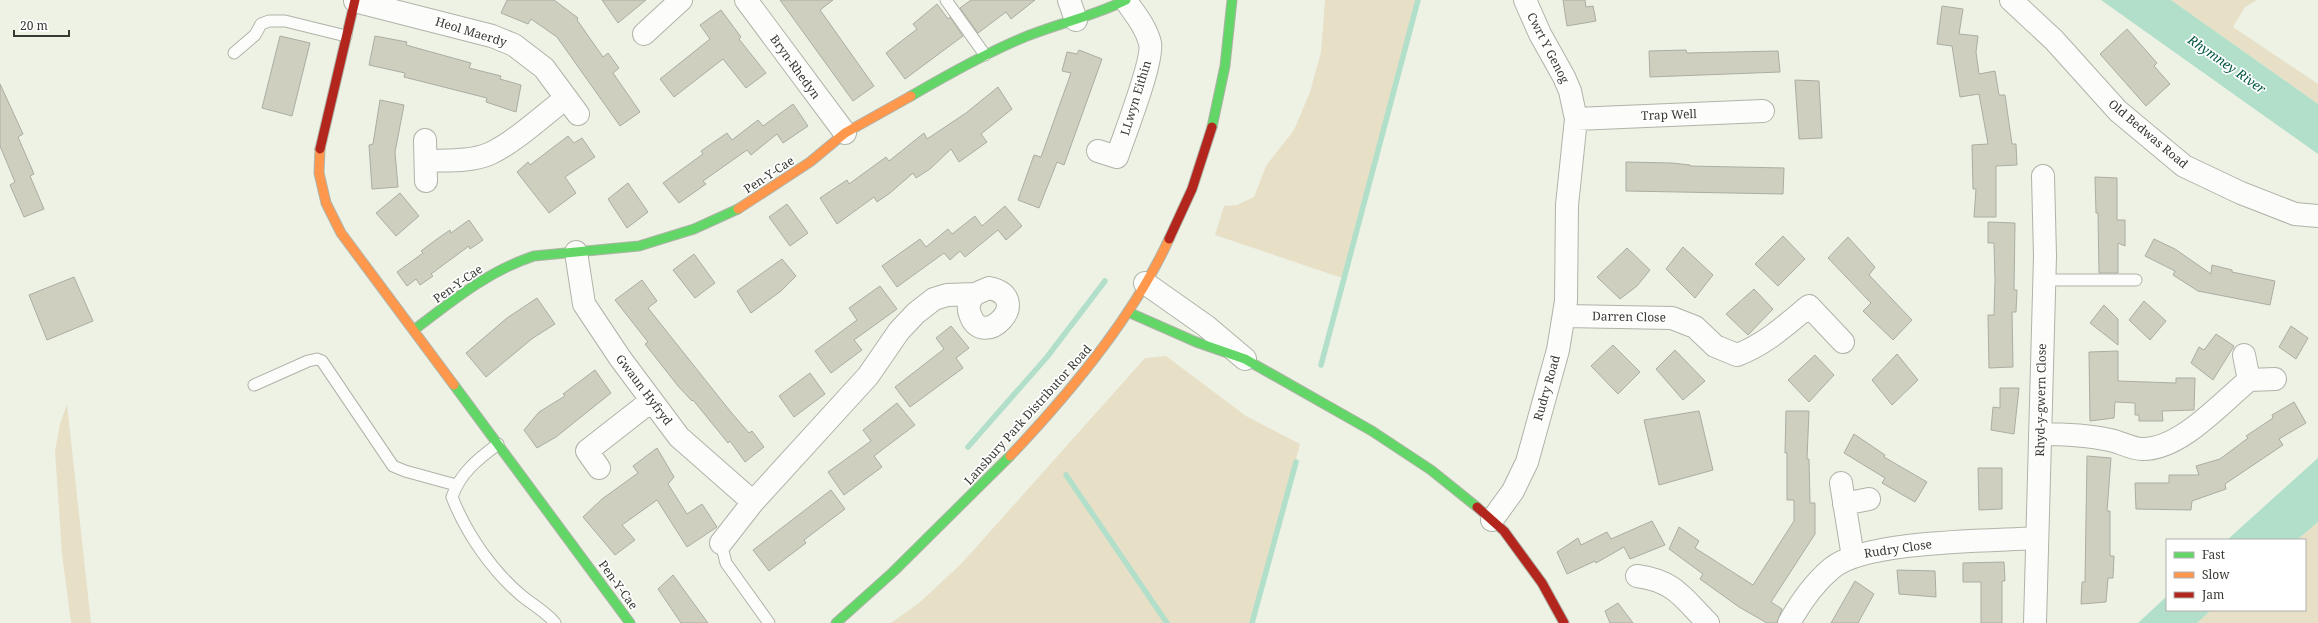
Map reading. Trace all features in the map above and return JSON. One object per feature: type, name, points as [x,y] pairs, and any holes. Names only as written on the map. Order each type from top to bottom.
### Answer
[{"type":"street","points":[[644,34],[681,0]]},
{"type":"street","name":"Bryn-Rhedyn","points":[[746,0],[845,133]]},
{"type":"street","name":"Pen-Y-Cae","points":[[414,330],[478,284],[509,264],[534,256],[639,246],[694,229],[731,213],[798,170],[845,133],[985,55],[1072,10],[1102,12],[1126,0]]},
{"type":"street","name":"LLwyn Eithin","points":[[1098,151],[1117,157],[1149,62],[1150,44],[1142,24],[1126,0]]},
{"type":"street","name":"Lansbury Park Distributor Road","points":[[836,623],[862,601],[986,481],[1084,372],[1128,312],[1183,210],[1204,156],[1212,129],[1223,74],[1232,0]]},
{"type":"street","name":"Cwrt Y Genog","points":[[1525,0],[1540,34],[1564,77],[1570,91],[1576,119]]},
{"type":"street","name":"Old Bedwas Road","points":[[2011,0],[2054,40],[2118,111],[2184,166],[2241,193],[2295,214],[2318,216]]},
{"type":"street","name":"Pen-Y-Cae","points":[[355,1],[320,143],[319,173],[322,188],[332,218],[341,233],[630,623]]},
{"type":"street","name":"Heol Maerdy","points":[[355,1],[504,40],[523,51],[544,68],[572,106],[489,154],[471,159],[426,161]]},
{"type":"street","name":"Trap Well","points":[[1576,119],[1763,111]]},
{"type":"street","name":"Rudry Road","points":[[1492,520],[1513,491],[1527,462],[1558,350],[1565,316],[1567,205],[1576,119]]},
{"type":"street","name":"Rhyd-y-gwern Close","points":[[2035,623],[2044,280],[2043,176]]},
{"type":"street","name":"Gwaun Hyfryd","points":[[576,252],[584,304],[651,401],[679,437],[753,502]]},
{"type":"street","points":[[1145,283],[1206,326],[1245,359],[1406,453],[1460,492],[1492,520],[1528,563],[1564,623]]},
{"type":"street","points":[[721,543],[753,502],[868,376],[899,331],[916,313],[934,299],[947,295],[975,294]]},
{"type":"street","name":"Darren Close","points":[[1565,316],[1672,318],[1695,328],[1715,346],[1738,355],[1755,348],[1773,337],[1809,306],[1843,342]]},
{"type":"street","points":[[1128,312],[1196,342],[1245,359]]},
{"type":"street","points":[[2244,355],[2250,380]]},
{"type":"street","points":[[2040,434],[2071,434],[2111,440],[2141,449],[2161,447],[2189,433],[2250,380],[2275,379]]},
{"type":"street","points":[[598,468],[587,451],[651,401]]},
{"type":"street","points":[[1841,483],[1853,557]]},
{"type":"street","points":[[1844,504],[1869,499]]},
{"type":"street","name":"Rudry Close","points":[[1789,623],[1801,601],[1833,568],[1853,557],[1911,546],[2038,538]]},
{"type":"street","points":[[1637,576],[1652,578],[1669,584],[1708,623]]},
{"type":"lane","points":[[946,0],[985,55]]},
{"type":"lane","points":[[234,53],[255,35],[261,24],[269,21],[285,22],[346,36]]},
{"type":"lane","points":[[2044,280],[2136,280]]},
{"type":"lane","points":[[254,386],[308,360],[317,359],[322,362],[393,466],[405,471],[456,485]]},
{"type":"lane","points":[[498,444],[472,464],[456,485],[452,497],[469,532],[485,554],[522,596],[555,623]]},
{"type":"lane","points":[[721,543],[726,563],[769,623]]},
{"type":"shaded area","points":[[1325,0],[1418,0],[1345,279],[1215,235],[1224,206],[1237,205],[1254,197],[1266,166],[1294,130],[1310,92],[1321,52]]},
{"type":"shaded area","points":[[2171,0],[2257,0],[2245,7],[2233,27],[2318,84],[2318,104]]},
{"type":"shaded area","points":[[1166,356],[1246,416],[1300,444],[1252,623],[891,623],[919,603],[962,563],[1145,358]]},
{"type":"shaded area","points":[[67,404],[91,623],[71,623],[62,554],[55,451],[60,424]]},
{"type":"shaded area","points":[[2318,522],[2318,623],[2197,623],[2210,611],[2306,611],[2306,539],[2298,539]]},
{"type":"water","name":"Rhymney River","points":[[2101,0],[2171,0],[2318,104],[2318,154]]},
{"type":"water","points":[[2318,458],[2318,522],[2298,539],[2228,539]]},
{"type":"water","points":[[2166,597],[2166,611],[2210,611],[2197,623],[2138,623]]},
{"type":"building","points":[[507,0],[554,0],[578,18],[577,20],[603,57],[608,53],[619,68],[613,73],[640,112],[620,126],[557,37],[531,19],[528,24],[501,13]]},
{"type":"building","points":[[602,0],[646,0],[618,23]]},
{"type":"building","points":[[780,0],[833,0],[820,10],[874,86],[853,101]]},
{"type":"building","points":[[971,0],[1035,0],[1011,19],[1006,12],[978,33],[960,8]]},
{"type":"building","points":[[1563,0],[1585,0],[1586,7],[1593,6],[1596,21],[1567,26]]},
{"type":"building","points":[[937,4],[948,19],[950,17],[963,36],[905,79],[886,53],[917,29],[913,24]]},
{"type":"building","points":[[1942,6],[1963,9],[1959,34],[1978,36],[1976,52],[1979,74],[1995,71],[1999,95],[2005,95],[2012,144],[2016,144],[2017,165],[1996,166],[1996,217],[1974,217],[1976,189],[1973,189],[1972,145],[1988,144],[1979,94],[1960,97],[1952,46],[1937,44]]},
{"type":"building","points":[[721,10],[741,37],[739,39],[766,73],[746,88],[723,59],[674,97],[660,79],[710,39],[700,25]]},
{"type":"building","points":[[2127,29],[2157,63],[2154,66],[2170,84],[2146,106],[2100,54]]},
{"type":"building","points":[[280,36],[310,43],[292,116],[262,108]]},
{"type":"building","points":[[375,36],[407,42],[406,45],[471,63],[469,68],[501,76],[500,79],[521,85],[516,112],[486,102],[487,98],[404,77],[405,73],[369,65]]},
{"type":"building","points":[[1079,50],[1102,59],[1064,165],[1057,162],[1039,208],[1018,200],[1034,155],[1041,157],[1071,73],[1062,71],[1067,52],[1077,54]]},
{"type":"building","points":[[1686,50],[1687,53],[1778,51],[1780,72],[1650,77],[1649,51]]},
{"type":"building","points":[[1795,80],[1819,81],[1822,138],[1799,139]]},
{"type":"building","points":[[0,84],[23,134],[18,137],[34,174],[30,176],[44,209],[24,217],[10,185],[15,182],[0,146]]},
{"type":"building","points":[[998,87],[1012,109],[981,134],[987,142],[959,162],[951,149],[930,169],[916,178],[913,173],[877,202],[874,197],[837,224],[820,198],[847,180],[849,184],[886,157],[889,161],[924,133],[927,139],[966,113]]},
{"type":"building","points":[[380,100],[404,105],[395,152],[398,187],[372,189],[369,145],[373,144]]},
{"type":"building","points":[[793,104],[808,126],[783,143],[777,134],[751,155],[747,150],[703,181],[706,184],[679,203],[663,183],[703,154],[701,151],[727,133],[732,140],[758,120],[763,126]]},
{"type":"building","points":[[568,136],[574,143],[582,138],[595,157],[565,177],[576,193],[549,213],[517,172],[528,162],[530,165]]},
{"type":"building","points":[[1626,162],[1672,163],[1690,166],[1784,168],[1783,194],[1626,191]]},
{"type":"building","points":[[2095,177],[2117,178],[2117,220],[2125,220],[2125,246],[2118,243],[2118,273],[2099,273],[2098,213],[2096,213]]},
{"type":"building","points":[[628,183],[648,212],[627,228],[608,199]]},
{"type":"building","points":[[400,193],[419,216],[396,236],[376,213]]},
{"type":"building","points":[[787,204],[808,233],[790,246],[769,217]]},
{"type":"building","points":[[1005,206],[1022,226],[1006,240],[998,230],[965,257],[960,251],[950,260],[944,253],[897,287],[882,266],[920,239],[926,247],[948,229],[952,234],[975,216],[982,226]]},
{"type":"building","points":[[469,220],[483,240],[470,249],[469,246],[431,274],[433,276],[420,285],[416,279],[407,286],[397,272],[423,253],[421,251],[437,239],[450,230],[451,233]]},
{"type":"building","points":[[1988,222],[2015,223],[2014,290],[2017,290],[2016,312],[2012,312],[2013,367],[1989,368],[1988,315],[1994,315],[1995,280],[1994,243],[1988,243]]},
{"type":"building","points":[[1783,236],[1805,259],[1778,286],[1755,264]]},
{"type":"building","points":[[1848,237],[1875,267],[1869,275],[1912,320],[1893,340],[1863,311],[1871,303],[1828,258]]},
{"type":"building","points":[[2154,239],[2175,249],[2211,274],[2212,265],[2232,270],[2232,272],[2275,281],[2270,305],[2198,291],[2173,275],[2175,271],[2145,256]]},
{"type":"building","points":[[1683,247],[1713,275],[1695,298],[1666,269]]},
{"type":"building","points":[[1627,248],[1650,270],[1637,286],[1620,299],[1597,277]]},
{"type":"building","points":[[694,254],[715,283],[695,298],[673,270]]},
{"type":"building","points":[[782,259],[796,276],[781,291],[751,313],[737,291]]},
{"type":"building","points":[[74,277],[93,321],[47,340],[29,295]]},
{"type":"building","points":[[642,280],[657,301],[648,308],[730,411],[749,433],[752,431],[764,447],[745,462],[730,441],[728,443],[693,400],[692,401],[678,386],[645,344],[648,342],[615,300]]},
{"type":"building","points":[[880,286],[897,309],[854,340],[862,350],[831,373],[815,351],[857,320],[849,308]]},
{"type":"building","points":[[1754,289],[1773,309],[1748,335],[1726,314]]},
{"type":"building","points":[[537,298],[555,324],[533,338],[486,377],[466,353],[507,318]]},
{"type":"building","points":[[2144,301],[2166,321],[2150,340],[2129,320]]},
{"type":"building","points":[[2104,305],[2118,319],[2118,345],[2090,323]]},
{"type":"building","points":[[951,326],[969,348],[956,358],[963,368],[910,407],[895,387],[944,349],[936,338]]},
{"type":"building","points":[[2291,326],[2308,338],[2296,359],[2279,347]]},
{"type":"building","points":[[2216,334],[2234,346],[2213,380],[2191,363],[2199,347],[2204,350]]},
{"type":"building","points":[[1613,345],[1640,372],[1618,394],[1591,366]]},
{"type":"building","points":[[1675,350],[1705,381],[1683,400],[1656,369]]},
{"type":"building","points":[[2118,351],[2118,381],[2176,383],[2176,378],[2195,378],[2194,410],[2162,411],[2163,421],[2139,421],[2139,415],[2135,415],[2135,403],[2115,402],[2114,418],[2090,421],[2089,352]]},
{"type":"building","points":[[1897,354],[1918,380],[1892,405],[1872,380]]},
{"type":"building","points":[[1815,355],[1834,375],[1809,402],[1788,380]]},
{"type":"building","points":[[595,370],[611,393],[556,437],[537,448],[524,430],[539,412],[565,396],[563,394]]},
{"type":"building","points":[[810,373],[825,394],[794,417],[779,396]]},
{"type":"building","points":[[2000,388],[2019,388],[2014,434],[1991,430],[1993,407],[2000,408]]},
{"type":"building","points":[[2294,402],[2306,423],[2279,439],[2283,445],[2225,484],[2226,489],[2192,501],[2191,510],[2136,509],[2135,483],[2169,483],[2169,475],[2199,475],[2196,466],[2220,459],[2248,438],[2246,436],[2273,418],[2272,415]]},
{"type":"building","points":[[897,403],[915,425],[874,456],[882,467],[844,495],[828,472],[871,441],[863,430]]},
{"type":"building","points":[[1699,411],[1713,470],[1659,485],[1644,420]]},
{"type":"building","points":[[1786,411],[1809,411],[1807,459],[1809,459],[1810,503],[1815,503],[1815,534],[1771,602],[1782,609],[1777,623],[1767,623],[1739,607],[1700,579],[1703,574],[1669,549],[1679,527],[1699,541],[1695,548],[1753,585],[1794,521],[1794,500],[1787,500],[1787,453],[1785,453]]},
{"type":"building","points":[[1854,434],[1885,455],[1884,457],[1927,482],[1915,502],[1882,483],[1885,478],[1844,453]]},
{"type":"building","points":[[657,448],[674,477],[668,484],[687,514],[702,504],[717,527],[687,547],[657,500],[622,525],[635,540],[615,555],[583,517],[602,499],[638,473],[633,466]]},
{"type":"building","points":[[2087,456],[2111,458],[2107,511],[2110,511],[2110,556],[2114,556],[2113,578],[2108,578],[2106,602],[2081,604],[2082,582],[2085,582]]},
{"type":"building","points":[[1978,468],[2002,468],[2002,509],[1979,510]]},
{"type":"building","points":[[831,490],[845,509],[804,540],[806,543],[769,571],[753,550]]},
{"type":"building","points":[[1652,521],[1665,545],[1630,559],[1624,547],[1596,563],[1595,561],[1567,574],[1557,552],[1578,538],[1581,545],[1607,532],[1611,539]]},
{"type":"building","points":[[2004,562],[2005,581],[2002,581],[2002,623],[1981,623],[1981,582],[1963,582],[1963,563]]},
{"type":"building","points":[[1897,570],[1935,571],[1936,597],[1899,594]]},
{"type":"building","points":[[673,575],[708,623],[681,623],[658,589]]},
{"type":"building","points":[[1855,581],[1874,594],[1858,623],[1831,623]]},
{"type":"building","points":[[1618,603],[1633,623],[1610,623],[1605,611]]},
{"type":"waterway","points":[[1321,365],[1418,0]]},
{"type":"waterway","points":[[968,447],[1047,357],[1105,281]]},
{"type":"waterway","points":[[1252,623],[1296,462]]},
{"type":"waterway","points":[[1066,475],[1167,623]]},
{"type":"traffic: fast","points":[[911,96],[1006,45],[1126,0]]},
{"type":"traffic: fast","points":[[1212,127],[1225,66],[1232,0]]},
{"type":"traffic: fast","points":[[414,330],[486,278],[517,262],[534,256],[639,246],[694,229],[738,209]]},
{"type":"traffic: fast","points":[[1128,312],[1196,342],[1245,359],[1372,431],[1431,470],[1477,507]]},
{"type":"traffic: fast","points":[[454,385],[630,623]]},
{"type":"traffic: fast","points":[[836,623],[893,572],[1010,456]]},
{"type":"traffic: slow","points":[[738,209],[810,162],[845,133],[911,96]]},
{"type":"traffic: slow","points":[[320,149],[319,173],[326,203],[341,233],[454,385]]},
{"type":"traffic: slow","points":[[1010,456],[1055,407],[1119,326],[1154,268],[1169,239]]},
{"type":"traffic: jam","points":[[320,149],[355,0]]},
{"type":"traffic: jam","points":[[1169,239],[1192,189],[1212,127]]},
{"type":"traffic: jam","points":[[1477,507],[1504,531],[1542,583],[1564,623]]}]
